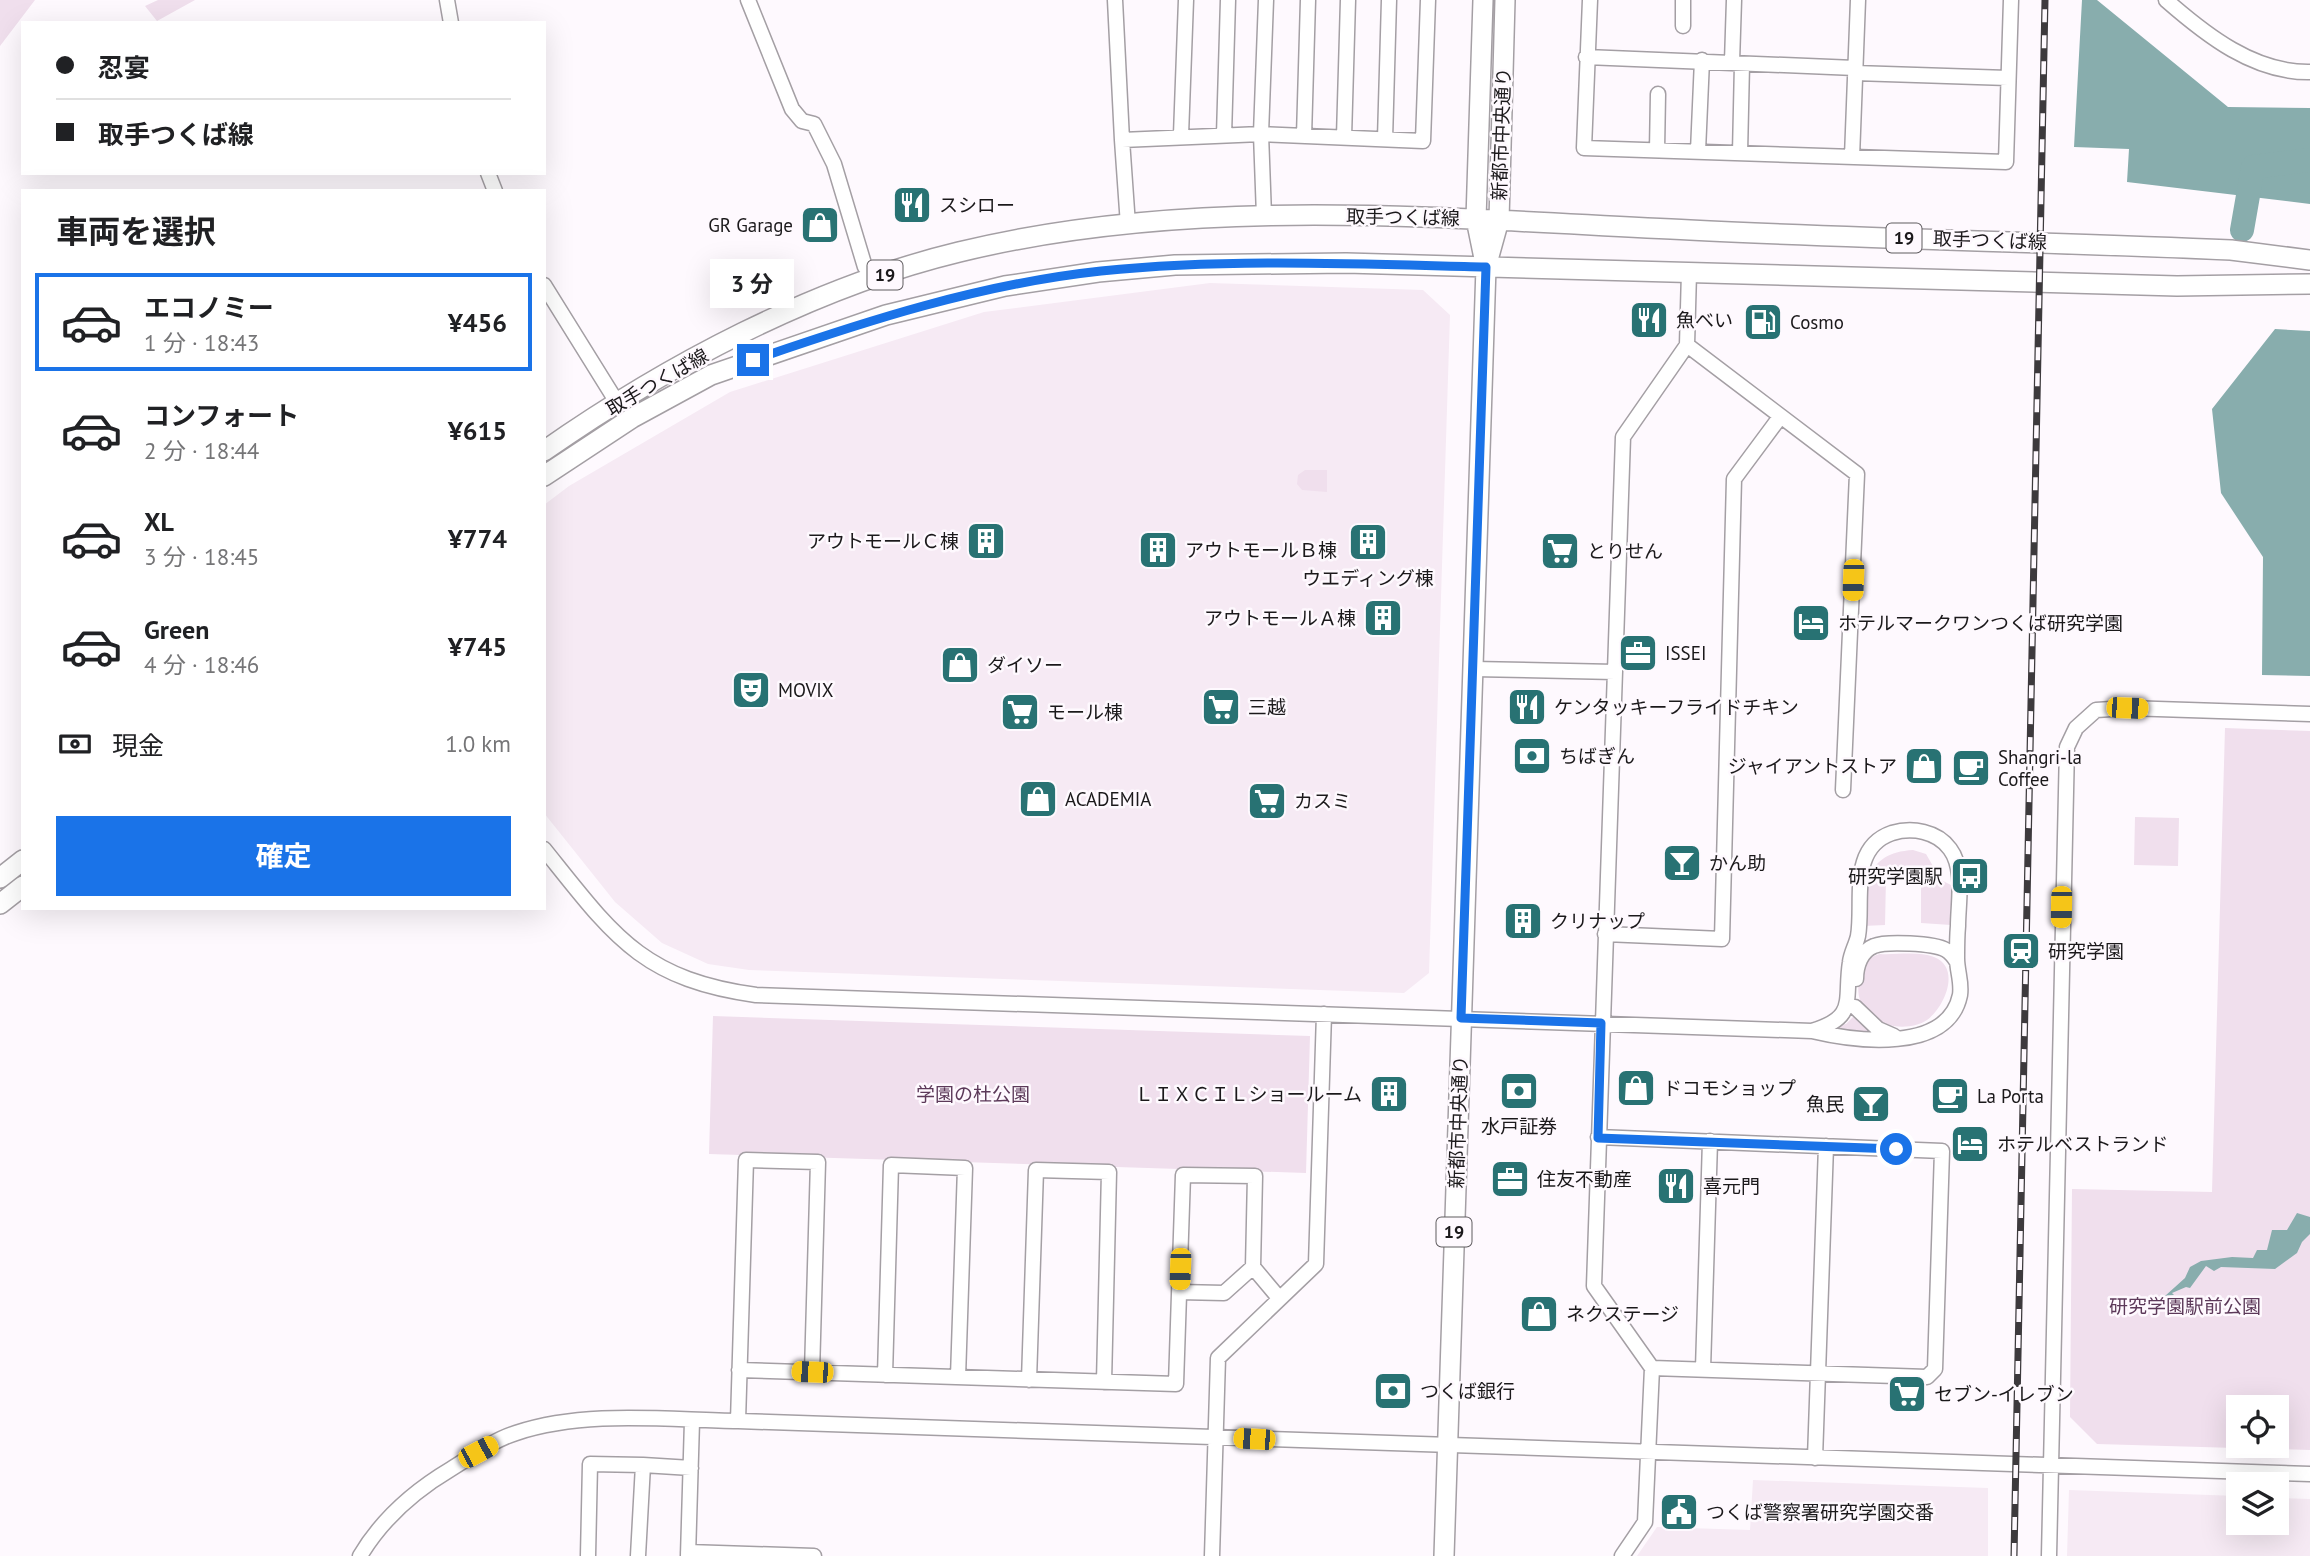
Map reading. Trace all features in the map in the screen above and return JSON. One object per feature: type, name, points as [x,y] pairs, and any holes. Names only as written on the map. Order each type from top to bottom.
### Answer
[{"type":"main road","name":"新都市中央通り","points":[[1483,0],[1476,219],[1486,267]]},
{"type":"main road","name":"新都市中央通り","points":[[1444,1556],[1486,267],[1499,220],[1505,0]]},
{"type":"main road","name":"取手つくば線","points":[[546,450],[618,404],[773,317],[831,293],[959,252],[1128,225],[1264,216],[1476,219],[1690,230],[2231,250],[2310,260]]},
{"type":"main road","name":"取手つくば線","points":[[546,475],[632,418],[711,375],[886,315],[981,291],[1098,272],[1175,265],[1346,262],[2177,286],[2310,284]]},
{"type":"main road","points":[[0,878],[21,862]]},
{"type":"main road","points":[[0,904],[21,888]]},
{"type":"street","points":[[447,0],[451,21]]},
{"type":"street","points":[[748,0],[792,109],[802,121],[814,124],[834,164],[865,267]]},
{"type":"street","points":[[1115,0],[1128,225]]},
{"type":"street","points":[[1181,135],[1186,0]]},
{"type":"street","points":[[1224,135],[1228,0]]},
{"type":"street","points":[[1264,216],[1261,134],[1266,0]]},
{"type":"street","points":[[1304,136],[1308,0]]},
{"type":"street","points":[[1344,137],[1348,0]]},
{"type":"street","points":[[1385,139],[1389,0]]},
{"type":"street","points":[[1122,140],[1181,135],[1261,134],[1423,141],[1428,0]]},
{"type":"street","points":[[1590,0],[1584,148],[2006,162],[2011,0]]},
{"type":"street","points":[[1683,0],[1683,26]]},
{"type":"street","points":[[1734,0],[1740,153]]},
{"type":"street","points":[[1852,157],[1858,0]]},
{"type":"street","points":[[2166,0],[2218,42],[2265,65],[2294,72],[2310,72]]},
{"type":"street","points":[[1586,57],[1702,60],[2008,78]]},
{"type":"street","points":[[1698,151],[1702,60]]},
{"type":"street","points":[[1657,150],[1658,94]]},
{"type":"street","points":[[1622,1556],[1645,1522],[1652,1368],[1594,1286],[1623,437],[1687,345],[1689,272]]},
{"type":"street","points":[[546,288],[618,404]]},
{"type":"street","points":[[1687,345],[1857,474],[1843,790]]},
{"type":"street","points":[[1605,934],[1722,939],[1734,479],[1780,417]]},
{"type":"street","points":[[1473,669],[1615,672]]},
{"type":"street","points":[[2049,1556],[2063,784],[2067,747],[2076,728],[2096,710],[2127,708],[2310,714]]},
{"type":"street","points":[[546,852],[594,912],[640,956],[682,979],[708,988],[756,995],[1601,1023],[1811,1031],[1833,1037],[1898,1038],[1925,1035],[1947,1020],[1960,993],[1957,962],[1959,874],[1955,857],[1946,844],[1932,834],[1913,830],[1891,833],[1876,843],[1862,867],[1858,936],[1849,964],[1849,999],[1845,1012],[1836,1021]]},
{"type":"street","points":[[1811,1031],[1848,1018],[1855,1007],[1857,966],[1866,951],[1876,945],[1934,945],[1948,950],[1957,962]]},
{"type":"street","points":[[1855,1007],[1878,1029],[1898,1038]]},
{"type":"street","points":[[1212,1556],[1218,1358],[1316,1264],[1324,1013]]},
{"type":"street","points":[[1598,1138],[1942,1151],[1935,1368],[1927,1377],[1652,1368]]},
{"type":"street","points":[[1703,1369],[1710,1141]]},
{"type":"street","points":[[1815,1458],[1826,1146]]},
{"type":"street","points":[[738,1422],[746,1160],[818,1162],[812,1372]]},
{"type":"street","points":[[885,1375],[891,1165],[903,1165],[965,1168],[958,1377]]},
{"type":"street","points":[[1030,1380],[1036,1170],[1110,1172],[1104,1382]]},
{"type":"street","points":[[739,1370],[1175,1384],[1183,1175],[1255,1176],[1253,1267],[1279,1298]]},
{"type":"street","points":[[1179,1292],[1224,1293],[1253,1267]]},
{"type":"street","points":[[360,1556],[373,1535],[421,1487],[515,1433],[574,1421],[692,1420],[2310,1474]]},
{"type":"street","points":[[692,1420],[688,1554],[814,1556]]},
{"type":"street","points":[[588,1556],[590,1464],[691,1468]]},
{"type":"street","points":[[638,1556],[643,1465]]},
{"type":"shaded area","points":[[1210,283],[1423,290],[1450,315],[1429,973],[1404,993],[749,970],[708,964],[662,943],[615,902],[546,816],[546,503],[569,486],[730,392],[984,312]]},
{"type":"shaded area","points":[[1753,1480],[1988,1488],[1988,1556],[1637,1556],[1657,1527],[1750,1530]]},
{"type":"shaded area","points":[[2069,1490],[2226,1496],[2226,1535],[2289,1535],[2289,1498],[2310,1499],[2310,1556],[2067,1556]]},
{"type":"green space","points":[[0,0],[35,0],[0,46]]},
{"type":"green space","points":[[158,0],[195,0],[157,21],[145,6]]},
{"type":"green space","points":[[1305,470],[1327,470],[1327,492],[1302,490],[1297,484],[1298,475]]},
{"type":"green space","name":"研究学園駅前公園","points":[[2225,728],[2310,731],[2310,1450],[2289,1449],[2289,1395],[2226,1395],[2226,1448],[2097,1444],[2070,1417],[2072,1189],[2212,1192]]},
{"type":"green space","points":[[2135,817],[2179,818],[2178,866],[2134,865]]},
{"type":"green space","points":[[1913,850],[1926,854],[1941,880],[1951,885],[1951,925],[1921,923],[1921,878],[1886,878],[1885,925],[1863,926],[1867,885],[1876,865],[1897,852]]},
{"type":"green space","points":[[1880,954],[1921,954],[1942,962],[1949,979],[1947,988],[1939,1007],[1927,1020],[1900,1027],[1872,1018],[1866,1011],[1859,996],[1860,974],[1868,961]]},
{"type":"green space","points":[[1855,1015],[1870,1027],[1870,1031],[1831,1033],[1831,1027],[1846,1024]]},
{"type":"green space","name":"学園の杜公園","points":[[713,1016],[1310,1036],[1306,1173],[709,1154]]},
{"type":"water","points":[[2082,0],[2097,0],[2228,107],[2310,108],[2310,204],[2127,182],[2129,149],[2074,147]]},
{"type":"water","points":[[2275,329],[2310,331],[2310,676],[2262,675],[2263,557],[2221,493],[2212,409]]},
{"type":"water","points":[[2297,1213],[2310,1217],[2310,1234],[2297,1253],[2275,1269],[2221,1267],[2214,1271],[2206,1266],[2190,1288],[2186,1287],[2172,1293],[2174,1295],[2165,1296],[2185,1278],[2190,1267],[2201,1261],[2232,1257],[2253,1258],[2257,1250],[2267,1250],[2272,1230],[2287,1230]]},
{"type":"waterway","points":[[2242,230],[2253,167],[2310,160]]},
{"type":"railway","points":[[2014,1556],[2045,0]]},
{"type":"place","name":"スシロー","points":[[912,205]]},
{"type":"place","name":"GR Garage","points":[[820,225]]},
{"type":"place","name":"魚べい","points":[[1649,320]]},
{"type":"place","name":"Cosmo","points":[[1763,322]]},
{"type":"place","name":"アウトモールＣ棟","points":[[986,541]]},
{"type":"place","name":"ウエディング棟","points":[[1368,542]]},
{"type":"place","name":"アウトモールＢ棟","points":[[1158,550]]},
{"type":"place","name":"とりせん","points":[[1560,551]]},
{"type":"place","name":"アウトモールＡ棟","points":[[1383,618]]},
{"type":"place","name":"ホテルマークワンつくば研究学園","points":[[1811,623]]},
{"type":"place","name":"ISSEI","points":[[1638,653]]},
{"type":"place","name":"ダイソー","points":[[960,665]]},
{"type":"place","name":"MOVIX","points":[[751,690]]},
{"type":"place","name":"三越","points":[[1221,707]]},
{"type":"place","name":"ケンタッキーフライドチキン","points":[[1527,707]]},
{"type":"place","name":"モール棟","points":[[1020,712]]},
{"type":"place","name":"ちばぎん","points":[[1532,756]]},
{"type":"place","name":"ジャイアントストア","points":[[1924,766]]},
{"type":"place","name":"Shangri-la Coffee","points":[[1971,768]]},
{"type":"place","name":"ACADEMIA","points":[[1038,799]]},
{"type":"place","name":"カスミ","points":[[1267,801]]},
{"type":"place","name":"かん助","points":[[1682,863]]},
{"type":"place","name":"研究学園駅","points":[[1970,876]]},
{"type":"place","name":"クリナップ","points":[[1523,921]]},
{"type":"place","name":"研究学園","points":[[2021,951]]},
{"type":"place","name":"ドコモショップ","points":[[1636,1088]]},
{"type":"place","name":"水戸証券","points":[[1519,1091]]},
{"type":"place","name":"ＬＩＸＣＩＬショールーム","points":[[1389,1094]]},
{"type":"place","name":"La Porta","points":[[1950,1096]]},
{"type":"place","name":"魚民","points":[[1871,1104]]},
{"type":"place","name":"ホテルベストランド","points":[[1970,1144]]},
{"type":"place","name":"住友不動産","points":[[1510,1179]]},
{"type":"place","name":"喜元門","points":[[1676,1186]]},
{"type":"place","name":"ネクステージ","points":[[1539,1314]]},
{"type":"place","name":"つくば銀行","points":[[1393,1391]]},
{"type":"place","name":"セブン-イレブン","points":[[1907,1394]]},
{"type":"place","name":"つくば警察署研究学園交番","points":[[1679,1512]]},
{"type":"route","points":[[753,360],[886,315],[1005,286],[1098,272],[1175,265],[1262,262],[1486,267],[1461,1018],[1601,1023],[1598,1138],[1896,1149]]}]
